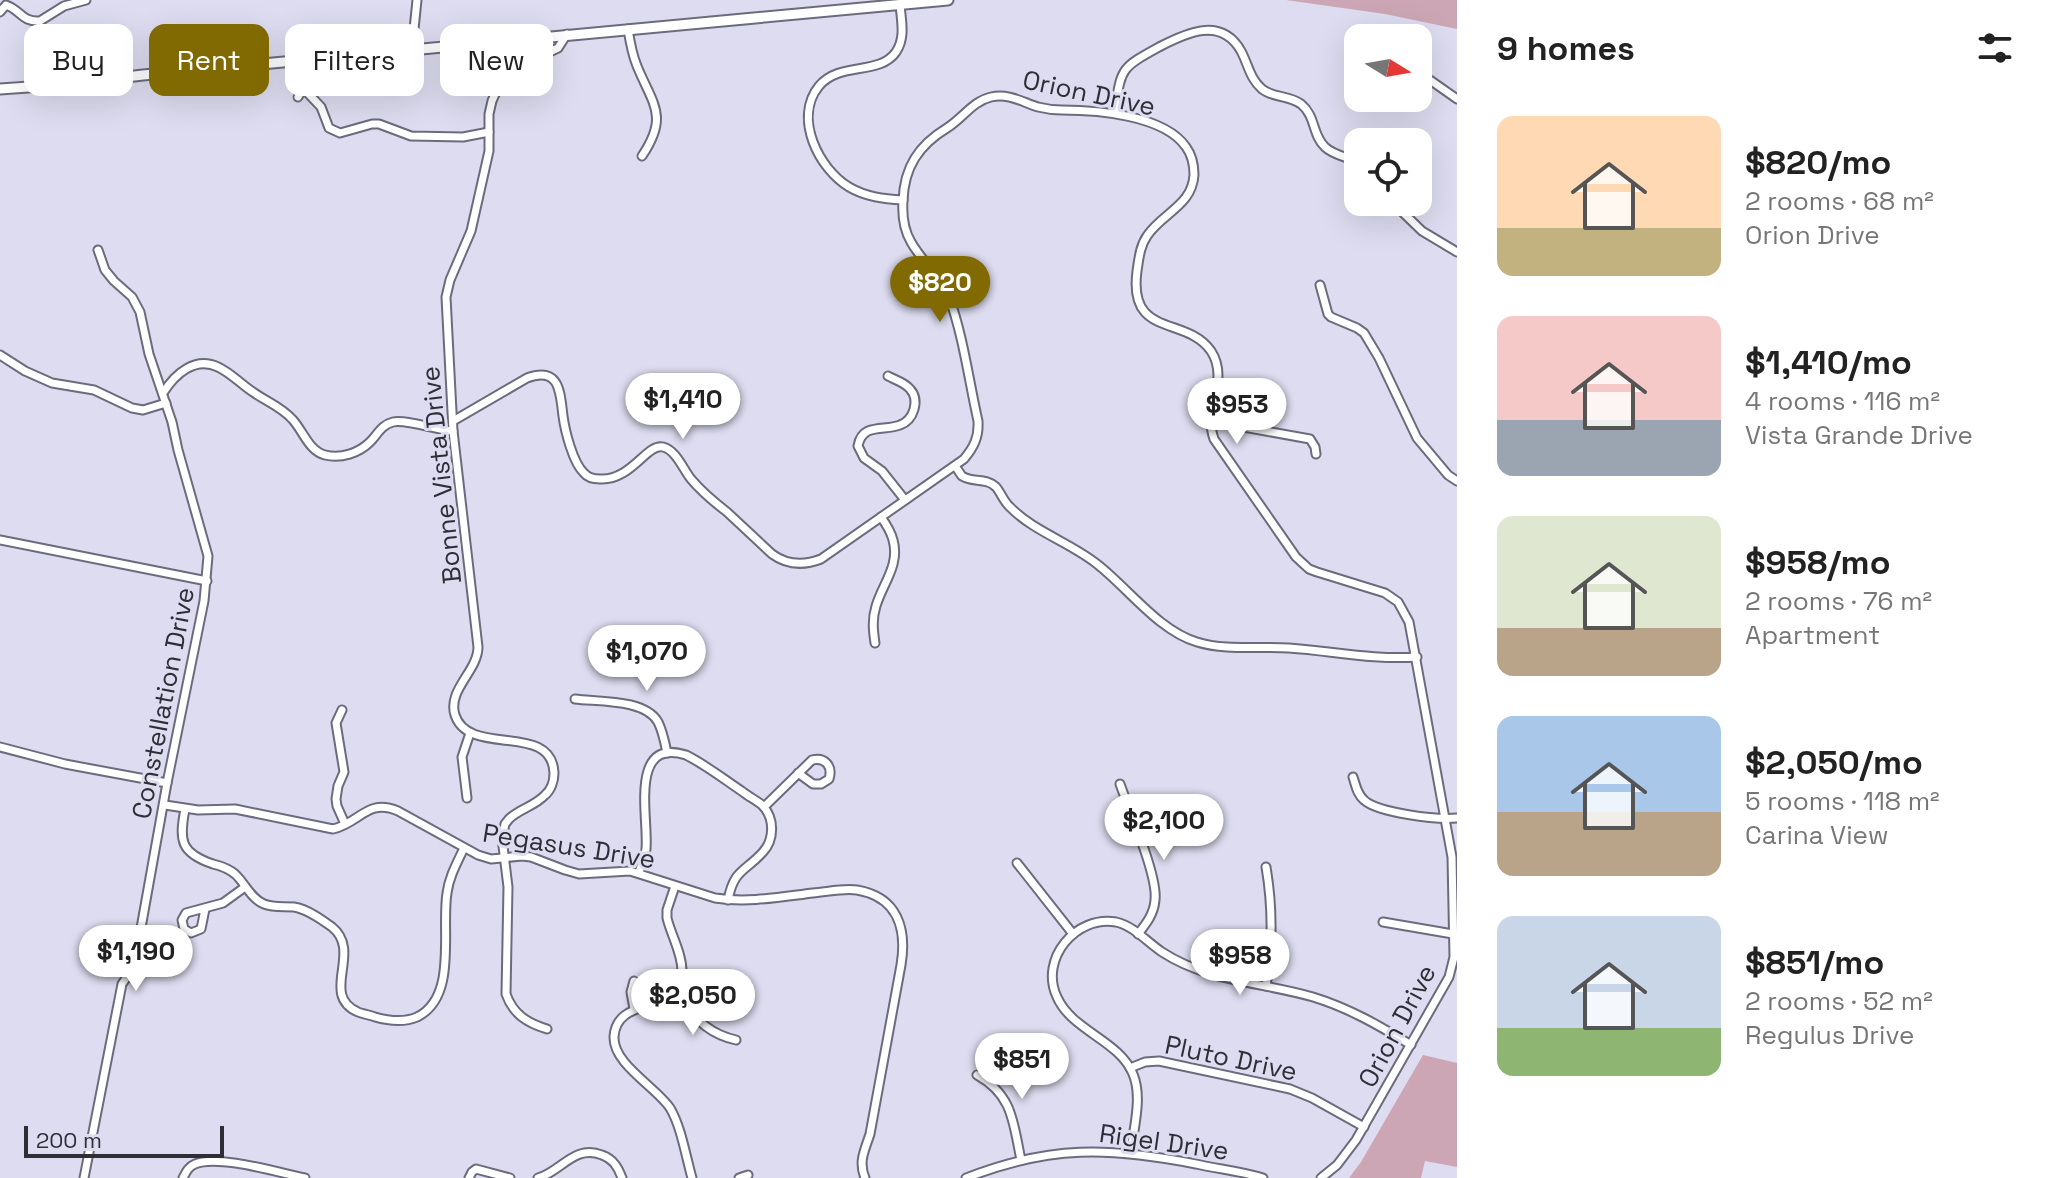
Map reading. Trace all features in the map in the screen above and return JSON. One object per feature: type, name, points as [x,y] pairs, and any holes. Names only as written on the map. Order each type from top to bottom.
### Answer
[{"type":"street","points":[[0,12],[6,5],[24,18],[40,21],[64,6],[86,0]]},
{"type":"street","points":[[416,24],[417,0]]},
{"type":"street","points":[[424,49],[948,0]]},
{"type":"street","points":[[900,4],[902,35],[894,54],[882,63],[839,72],[825,80],[815,93],[809,119],[821,158],[842,182],[869,196],[903,200]]},
{"type":"street","points":[[628,29],[633,56],[656,110],[655,133],[642,156]]},
{"type":"street","points":[[1114,113],[1121,76],[1127,66],[1183,35],[1199,30],[1212,31],[1237,46],[1255,81],[1264,91],[1288,97],[1305,108],[1312,117],[1320,142],[1344,156]]},
{"type":"street","name":"Bonne Vista Drive","points":[[470,733],[459,724],[454,711],[455,697],[474,665],[478,647],[453,431],[446,297],[471,231],[489,151],[490,107],[495,94],[518,67],[558,48],[567,34]]},
{"type":"street","points":[[0,89],[285,61]]},
{"type":"street","points":[[1432,81],[1457,99]]},
{"type":"street","points":[[311,96],[321,107],[329,128],[340,133],[372,124],[411,136],[463,137],[489,132]]},
{"type":"street","name":"Orion Drive","points":[[453,421],[519,382],[534,375],[546,375],[559,387],[574,455],[586,475],[598,479],[622,475],[653,448],[662,446],[671,451],[701,490],[772,554],[786,562],[803,564],[821,559],[964,459],[978,435],[978,421],[948,297],[938,277],[909,238],[904,223],[903,200],[908,170],[917,153],[983,99],[1007,96],[1045,109],[1114,113],[1142,120],[1171,133],[1183,143],[1192,157],[1193,182],[1187,197],[1151,230],[1141,248],[1137,292],[1142,306],[1152,319],[1163,326],[1195,337],[1206,345],[1214,357],[1218,379],[1210,421],[1211,432],[1218,447],[1296,557],[1309,569],[1385,593],[1398,602],[1409,622],[1417,657],[1452,857],[1454,957],[1449,977],[1364,1127],[1344,1157],[1321,1178]]},
{"type":"street","points":[[1406,216],[1422,231],[1457,252]]},
{"type":"street","name":"Constellation Drive","points":[[84,1178],[122,984],[134,967],[208,566],[206,547],[137,305],[105,270],[98,250]]},
{"type":"street","points":[[1320,285],[1325,309],[1331,317],[1361,330],[1383,356],[1403,413],[1417,438],[1448,475],[1457,481]]},
{"type":"street","points":[[0,355],[52,383],[94,390],[132,408],[143,410],[166,403]]},
{"type":"street","points":[[163,393],[183,370],[199,365],[218,367],[253,393],[284,410],[316,451],[329,456],[354,453],[392,422],[453,431]]},
{"type":"street","points":[[888,376],[911,389],[915,401],[912,414],[904,424],[867,431],[859,439],[858,446],[864,458],[882,471],[905,500]]},
{"type":"street","points":[[1210,421],[1310,439],[1316,454]]},
{"type":"street","points":[[955,466],[962,476],[992,484],[1010,507],[1029,522],[1094,561],[1168,627],[1197,643],[1292,648],[1383,659],[1417,657]]},
{"type":"street","points":[[875,643],[874,610],[892,570],[895,553],[893,539],[881,517]]},
{"type":"street","points":[[0,540],[207,581]]},
{"type":"street","points":[[575,699],[644,709],[659,724],[667,753]]},
{"type":"street","points":[[342,710],[336,723],[344,772],[336,799],[345,824]]},
{"type":"street","points":[[467,798],[462,765],[470,733],[535,745],[545,752],[554,769],[549,791],[538,801],[513,814],[505,824],[502,838],[508,887],[506,994],[519,1015],[547,1029]]},
{"type":"street","points":[[0,747],[65,764],[167,783]]},
{"type":"street","points":[[639,873],[646,850],[645,778],[651,764],[667,753],[680,753],[693,758],[764,807],[771,824],[771,838],[765,850],[735,878],[728,900]]},
{"type":"street","points":[[764,807],[798,773],[811,761],[826,762],[831,770],[829,779],[817,785],[798,773]]},
{"type":"street","points":[[1353,777],[1360,795],[1376,807],[1445,819],[1457,818]]},
{"type":"street","points":[[1120,784],[1156,893],[1152,914],[1138,934]]},
{"type":"street","name":"Pegasus Drive","points":[[165,805],[204,811],[235,809],[328,828],[338,828],[370,809],[385,807],[485,858],[531,857],[579,874],[639,873],[728,900],[842,890],[857,890],[876,897],[896,914],[903,931],[903,952],[870,1134],[861,1158],[865,1178]]},
{"type":"street","points":[[185,809],[181,831],[186,848],[196,858],[231,871],[261,903],[306,911],[328,924],[344,944],[341,990],[346,1003],[357,1012],[387,1020],[417,1017],[430,1007],[440,990],[444,971],[448,887],[464,848]]},
{"type":"street","points":[[1017,863],[1073,934]]},
{"type":"street","points":[[1266,867],[1272,926],[1266,986]]},
{"type":"street","points":[[675,886],[667,918],[681,963],[682,975],[678,988],[661,1001],[634,1009],[622,1017],[614,1036],[616,1050],[621,1057],[672,1112],[692,1178]]},
{"type":"street","points":[[205,909],[228,901],[245,887]]},
{"type":"street","points":[[1131,1153],[1137,1097],[1130,1068],[1119,1055],[1068,1014],[1057,998],[1053,981],[1054,964],[1061,947],[1073,934],[1089,925],[1106,921],[1121,924],[1188,966],[1217,976],[1311,996],[1372,1022],[1411,1045]]},
{"type":"street","points":[[1383,922],[1453,934]]},
{"type":"street","points":[[634,981],[631,992],[634,1009]]},
{"type":"street","points":[[674,994],[706,1028],[718,1036],[736,1040]]},
{"type":"street","name":"Pluto Drive","points":[[1130,1068],[1159,1061],[1281,1086],[1312,1098],[1364,1127]]},
{"type":"street","points":[[977,1075],[997,1088],[1006,1103],[1021,1160]]},
{"type":"street","points":[[538,1178],[585,1152],[599,1154],[612,1161],[622,1178]]},
{"type":"street","name":"Rigel Drive","points":[[966,1178],[1021,1160],[1076,1152],[1131,1153],[1263,1178]]},
{"type":"street","points":[[183,1178],[188,1169],[199,1162],[218,1160],[305,1178]]},
{"type":"street","points":[[469,1178],[476,1169],[510,1178]]},
{"type":"street","points":[[739,1178],[748,1175]]},
{"type":"shaded area","points":[[1286,0],[1457,0],[1457,29],[1385,14]]},
{"type":"shaded area","points":[[1423,1055],[1457,1063],[1457,1167],[1425,1161],[1421,1178],[1349,1178],[1361,1162]]}]
